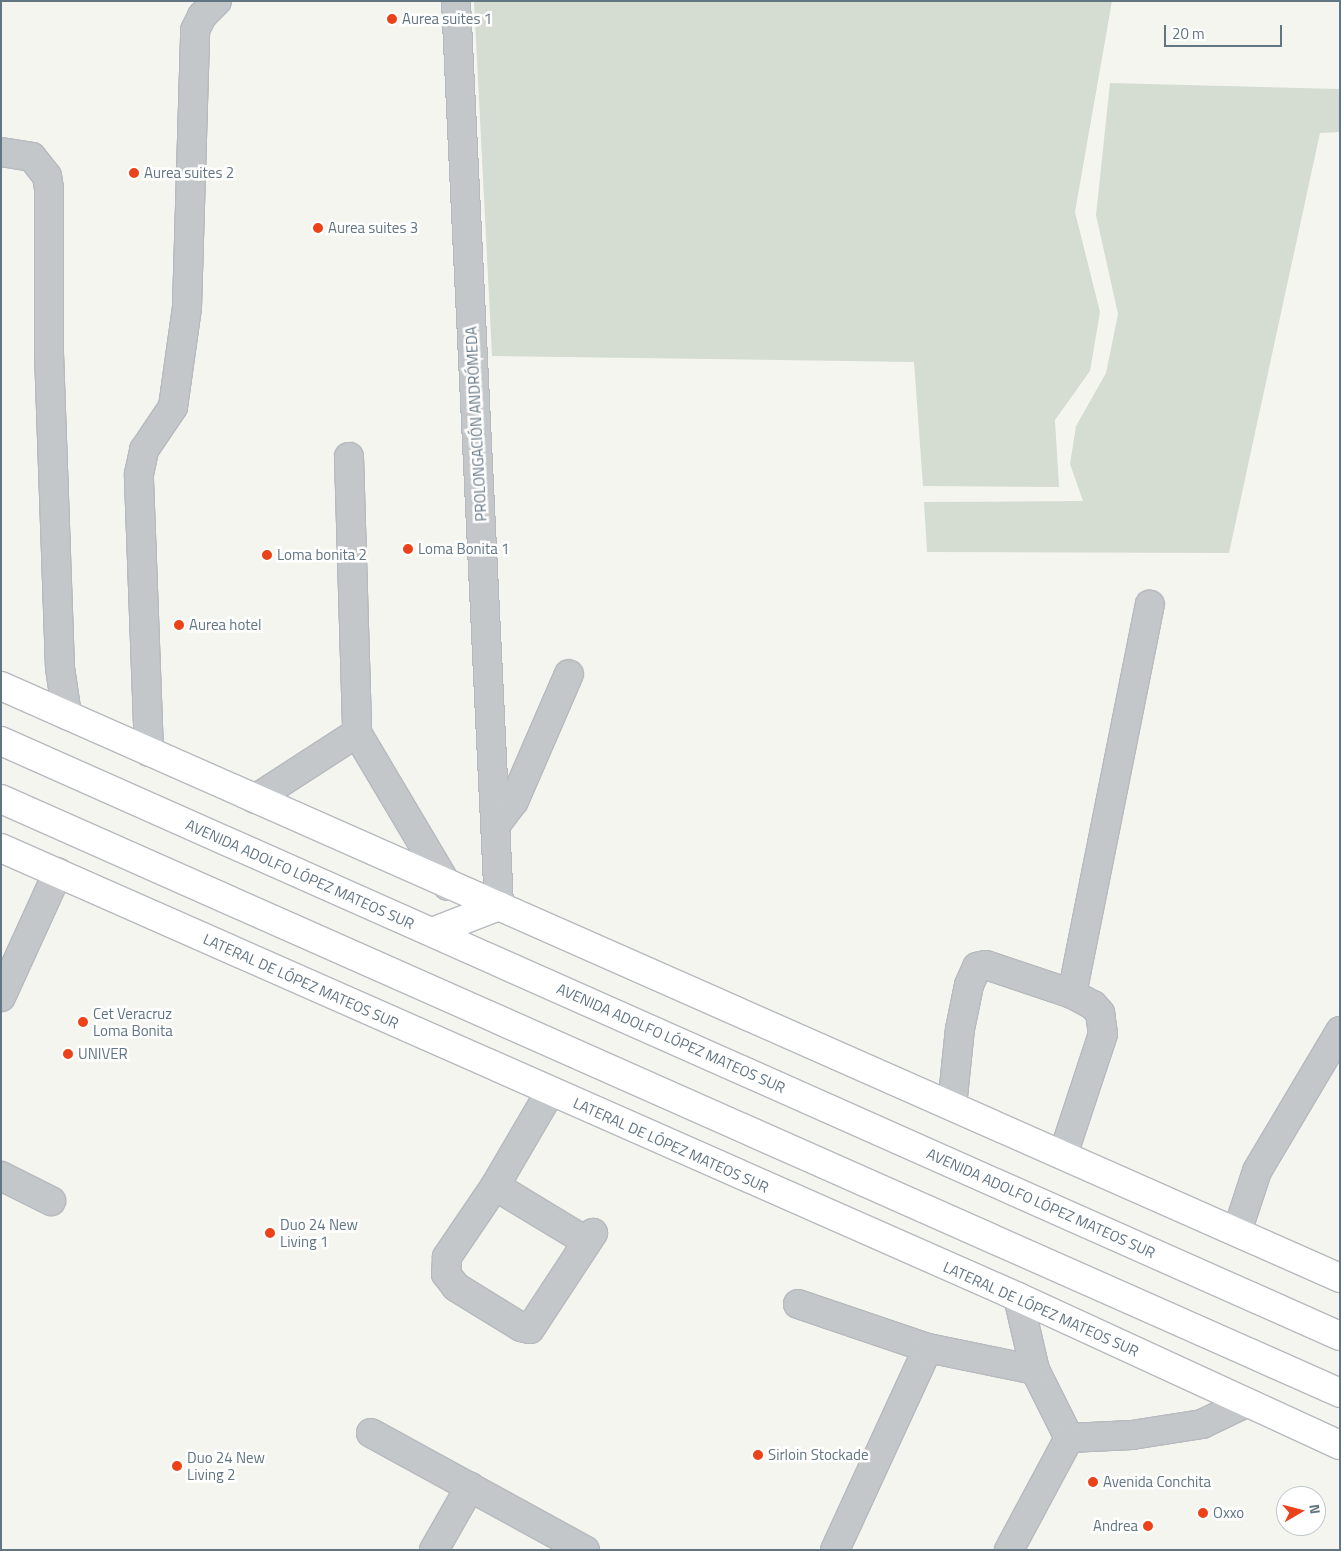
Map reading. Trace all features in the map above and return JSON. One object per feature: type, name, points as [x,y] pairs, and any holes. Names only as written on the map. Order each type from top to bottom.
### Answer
[{"type":"main road","points":[[1,686],[448,886],[499,906],[1340,1278]]},
{"type":"main road","name":"AVENIDA ADOLFO LÓPEZ MATEOS SUR","points":[[1,741],[1340,1336]]},
{"type":"main road","points":[[1,799],[1340,1393]]},
{"type":"main road","name":"LATERAL DE LÓPEZ MATEOS SUR","points":[[1,848],[1018,1297],[1340,1445]]},
{"type":"main road","points":[[432,932],[499,906]]},
{"type":"street","points":[[149,752],[139,474],[144,450],[153,433],[172,407],[187,307],[195,30],[202,16],[217,1]]},
{"type":"street","name":"PROLONGACIÓN ANDRÓMEDA","points":[[456,1],[499,906]]},
{"type":"street","points":[[1,152],[32,157],[47,176],[49,363],[60,668],[67,715]]},
{"type":"street","points":[[349,457],[357,733],[448,886]]},
{"type":"street","points":[[1072,994],[1150,605]]},
{"type":"street","points":[[495,826],[514,801],[569,674]]},
{"type":"street","points":[[255,799],[357,733]]},
{"type":"street","points":[[1,997],[58,872]]},
{"type":"street","points":[[952,1106],[960,1029],[969,985],[978,967],[986,965],[1072,994],[1093,1005],[1100,1013],[1103,1034],[1063,1155]]},
{"type":"street","points":[[1237,1232],[1257,1171],[1340,1031]]},
{"type":"street","points":[[494,1186],[584,1240],[592,1233],[530,1329],[521,1327],[456,1287],[446,1274],[447,1257],[494,1186],[550,1092]]},
{"type":"street","points":[[1,1176],[51,1202]]},
{"type":"street","points":[[1018,1297],[1035,1370],[1069,1438]]},
{"type":"street","points":[[798,1304],[928,1348],[1035,1370]]},
{"type":"street","points":[[835,1550],[928,1348]]},
{"type":"street","points":[[1069,1438],[1132,1435],[1202,1424],[1246,1403]]},
{"type":"street","points":[[371,1432],[585,1550]]},
{"type":"street","points":[[1009,1550],[1069,1438]]},
{"type":"street","points":[[434,1550],[470,1487]]},
{"type":"shaded area","points":[[474,1],[1112,1],[1075,212],[1100,312],[1090,371],[1055,420],[1059,487],[923,486],[914,362],[492,356]]},
{"type":"shaded area","points":[[1110,83],[1340,89],[1340,132],[1320,133],[1229,553],[927,552],[924,502],[1083,501],[1070,464],[1076,426],[1106,373],[1118,314],[1096,215]]},
{"type":"place","name":"Aurea suites 1","points":[[392,19]]},
{"type":"place","name":"Aurea suites 2","points":[[134,173]]},
{"type":"place","name":"Aurea suites 3","points":[[318,228]]},
{"type":"place","name":"Loma Bonita 1","points":[[408,549]]},
{"type":"place","name":"Loma bonita 2","points":[[267,555]]},
{"type":"place","name":"Aurea hotel","points":[[179,625]]},
{"type":"place","name":"Cet Veracruz Loma Bonita","points":[[83,1022]]},
{"type":"place","name":"UNIVER","points":[[68,1054]]},
{"type":"place","name":"Duo 24 New Living 1","points":[[270,1233]]},
{"type":"place","name":"Sirloin Stockade","points":[[758,1455]]},
{"type":"place","name":"Duo 24 New Living 2","points":[[177,1466]]},
{"type":"place","name":"Avenida Conchita","points":[[1093,1482]]},
{"type":"place","name":"Oxxo","points":[[1203,1513]]},
{"type":"place","name":"Andrea","points":[[1148,1526]]}]
